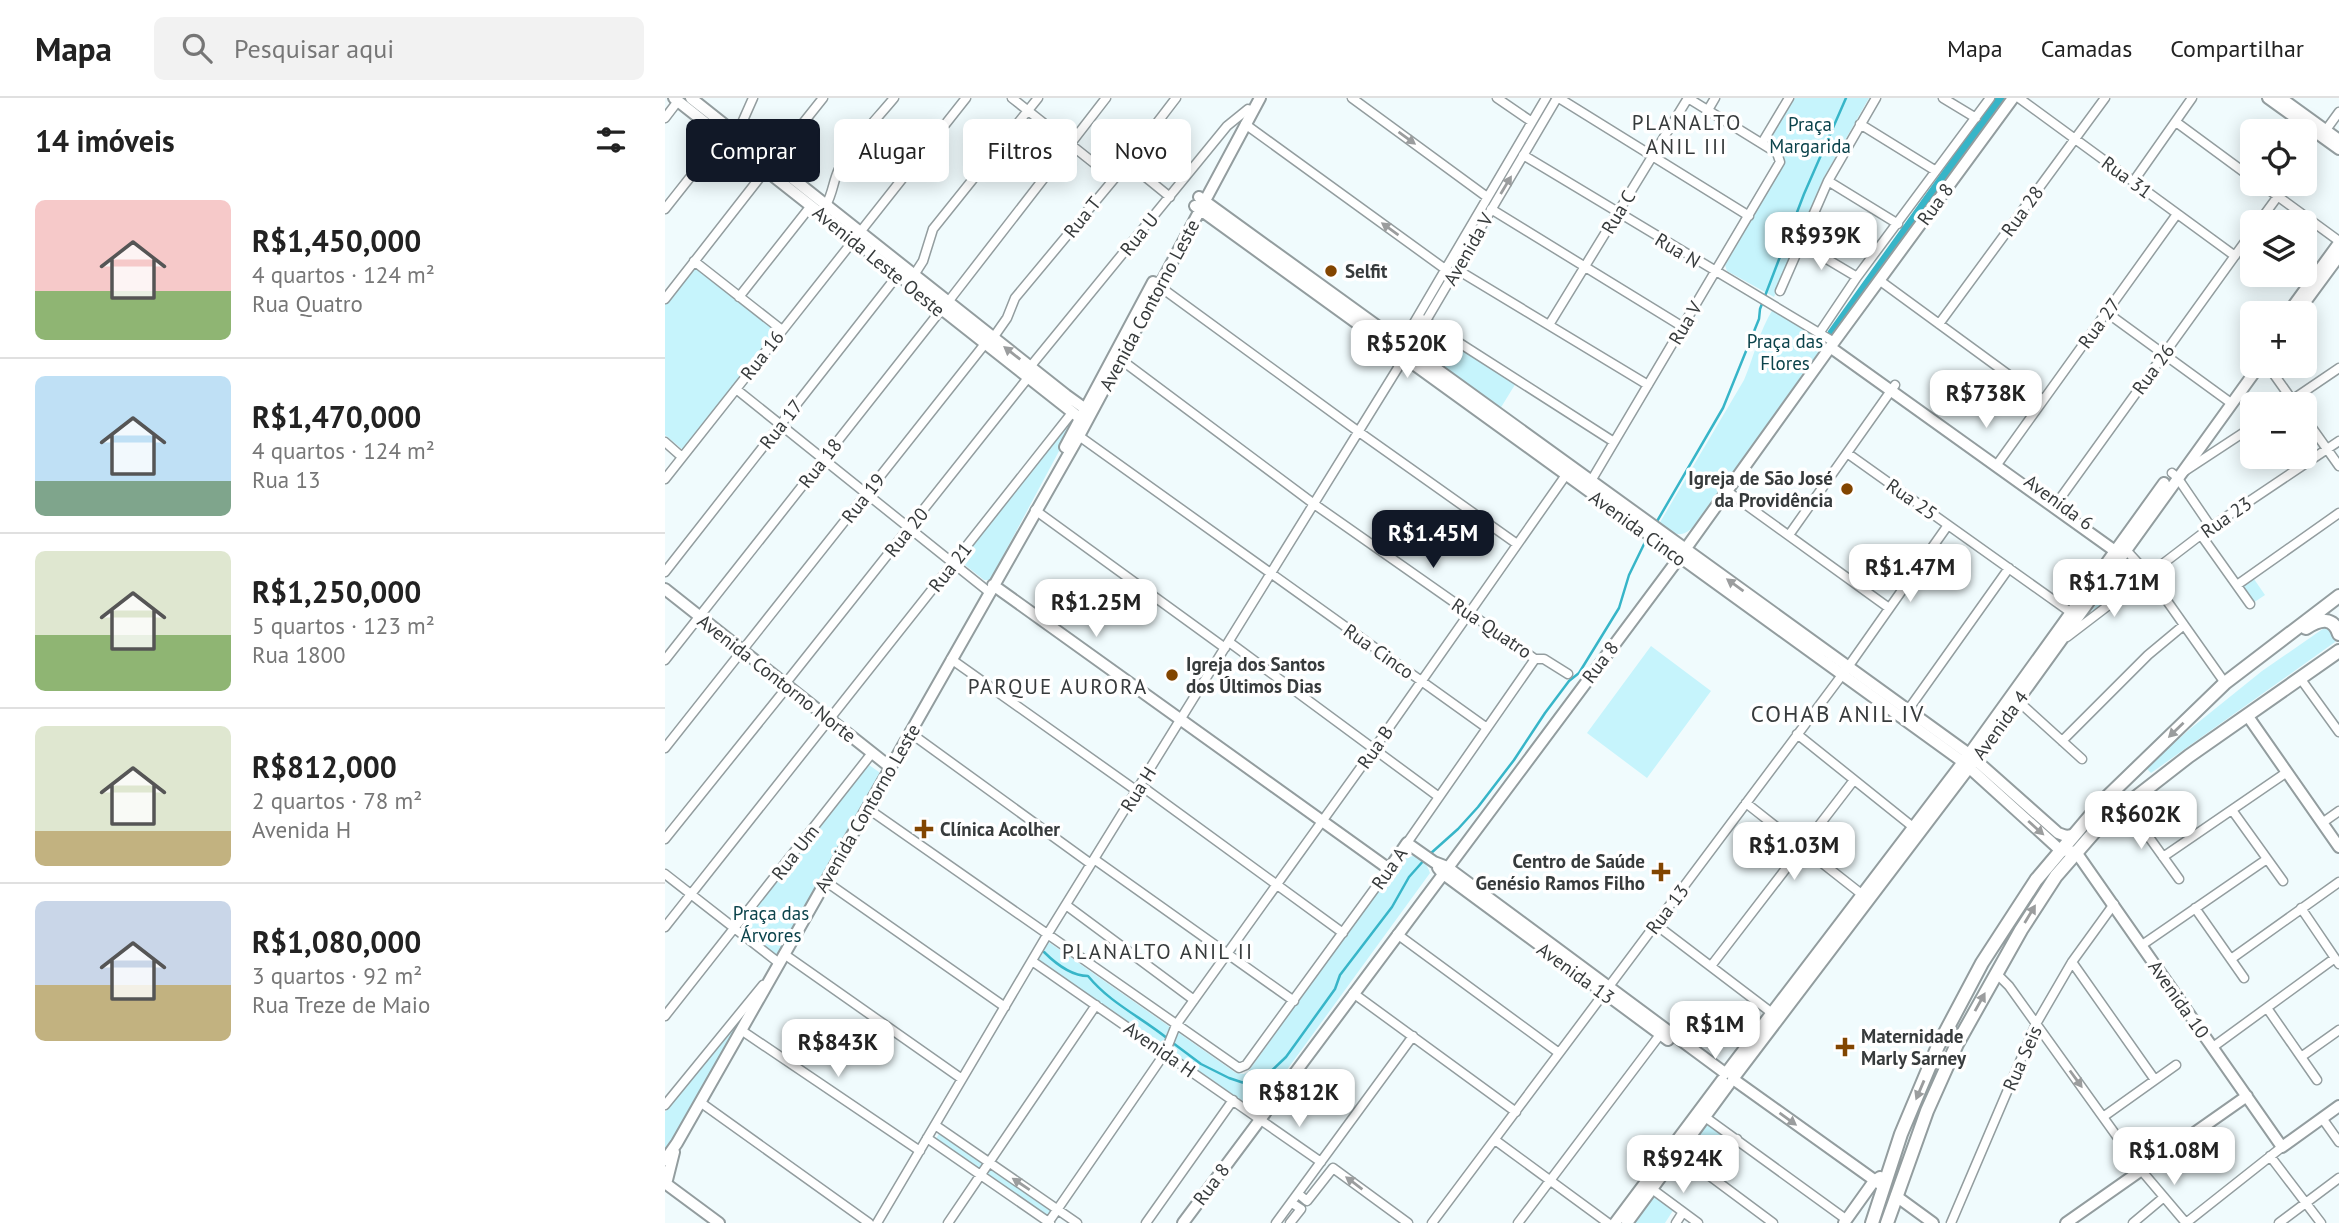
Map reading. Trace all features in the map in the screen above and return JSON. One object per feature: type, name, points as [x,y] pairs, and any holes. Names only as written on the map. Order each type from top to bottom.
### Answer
[{"type":"main road","name":"Avenida Leste Oeste","points":[[691,98],[718,119]]},
{"type":"main road","name":"Avenida Contorno Leste","points":[[665,1160],[1079,436],[1082,415],[1159,286],[1200,204],[1245,124],[1254,98]]},
{"type":"main road","name":"Avenida Contorno Leste","points":[[1035,510],[1099,380],[1117,356],[1259,98]]},
{"type":"main road","name":"Rua 8","points":[[1183,1223],[1682,553],[2013,98]]},
{"type":"main road","points":[[2268,98],[2339,140]]},
{"type":"main road","points":[[2281,98],[2324,133],[2339,149]]},
{"type":"main road","name":"Avenida Leste Oeste","points":[[676,100],[700,119]]},
{"type":"main road","name":"Avenida Leste Oeste","points":[[785,182],[810,206],[914,275],[944,306]]},
{"type":"main road","name":"Avenida Leste Oeste","points":[[792,182],[826,205],[897,276],[1030,367],[1066,395],[1082,415]]},
{"type":"main road","name":"Avenida Cinco","points":[[1200,204],[1969,761],[2060,850]]},
{"type":"main road","points":[[2297,301],[2339,242]]},
{"type":"main road","points":[[2306,301],[2339,257]]},
{"type":"main road","name":"Avenida Leste Oeste","points":[[989,341],[1027,379],[1082,415]]},
{"type":"main road","name":"Avenida 6","points":[[1832,344],[2120,549]]},
{"type":"main road","name":"Avenida 4","points":[[1627,1223],[1652,1189],[1662,1168],[1679,1153],[1705,1117],[1727,1078],[1969,761],[2242,378]]},
{"type":"main road","name":"Avenida 4","points":[[2228,401],[2248,378]]},
{"type":"main road","points":[[1066,395],[1075,399],[1081,398],[1099,380]]},
{"type":"main road","name":"Avenida Cinco","points":[[1568,471],[1591,481],[1635,519]]},
{"type":"main road","points":[[991,588],[1181,719],[1389,869]]},
{"type":"main road","name":"Avenida Contorno Norte","points":[[665,589],[890,767]]},
{"type":"main road","points":[[1849,1222],[1889,1173],[1901,1135],[1938,1046],[1982,963],[2030,889],[2060,850],[2116,788],[2225,682],[2339,596]]},
{"type":"main road","name":"Avenida 4","points":[[1969,761],[2018,701],[2061,641],[2074,615]]},
{"type":"main road","points":[[2225,682],[2315,622],[2330,621],[2339,636],[2332,647],[2284,682],[2247,715]]},
{"type":"main road","points":[[1887,1223],[1932,1100],[1957,1044],[2035,906],[2076,852],[2126,805],[2339,651]]},
{"type":"main road","name":"Avenida Cinco","points":[[1845,671],[1908,710],[2058,833],[2073,835]]},
{"type":"main road","points":[[2247,715],[2339,847]]},
{"type":"main road","name":"Avenida 13","points":[[1407,843],[1662,1032],[1879,1184]]},
{"type":"main road","name":"Rua A","points":[[1389,869],[1407,843]]},
{"type":"main road","points":[[2060,850],[2076,852]]},
{"type":"main road","name":"Avenida 10","points":[[2076,852],[2282,1147]]},
{"type":"main road","name":"Avenida 4","points":[[1615,1223],[1662,1168],[1772,1013],[1849,919]]},
{"type":"main road","points":[[2066,1223],[2246,1096]]},
{"type":"main road","points":[[2282,1147],[2339,1106]]},
{"type":"main road","name":"Avenida Contorno Leste","points":[[665,1183],[677,1143]]},
{"type":"main road","points":[[665,1183],[719,1223]]},
{"type":"main road","points":[[1872,1223],[1879,1184]]},
{"type":"main road","points":[[1896,1196],[1933,1223]]},
{"type":"street","points":[[744,119],[753,98]]},
{"type":"street","points":[[806,119],[823,98]]},
{"type":"street","points":[[826,205],[840,166],[894,98]]},
{"type":"street","name":"Rua 16","points":[[665,479],[966,98]]},
{"type":"street","points":[[1013,98],[1039,119]]},
{"type":"street","points":[[914,275],[923,261],[933,229],[1038,98]]},
{"type":"street","name":"Rua 18","points":[[1077,135],[1106,98]]},
{"type":"street","name":"Rua T","points":[[1160,119],[1176,98]]},
{"type":"street","points":[[1352,98],[1487,197]]},
{"type":"street","points":[[1497,98],[1532,122]]},
{"type":"street","name":"Avenida V","points":[[1405,350],[1417,316],[1546,98]]},
{"type":"street","points":[[1558,98],[1749,216]]},
{"type":"street","name":"Avenida V","points":[[1405,350],[1426,321],[1558,98]]},
{"type":"street","points":[[1688,98],[1762,143],[1789,98]]},
{"type":"street","name":"Rua C","points":[[1549,325],[1688,98]]},
{"type":"street","points":[[1708,110],[1715,98]]},
{"type":"street","points":[[1780,291],[1828,181],[1876,98]]},
{"type":"street","points":[[1943,98],[1976,118]]},
{"type":"street","points":[[1820,332],[1857,277],[1990,98]]},
{"type":"street","name":"Rua 31","points":[[2019,98],[2235,256]]},
{"type":"street","name":"Rua 28","points":[[1939,324],[2105,98]]},
{"type":"street","points":[[2133,182],[2192,98]]},
{"type":"street","points":[[665,118],[676,100]]},
{"type":"street","name":"Rua U","points":[[1030,367],[1227,127],[1250,110]]},
{"type":"street","points":[[2324,133],[2339,112]]},
{"type":"street","points":[[2176,122],[2240,168]]},
{"type":"street","points":[[1245,124],[1445,269]]},
{"type":"street","points":[[1860,124],[1936,172]]},
{"type":"street","name":"Rua V","points":[[1591,481],[1779,165],[1777,153],[1762,143]]},
{"type":"street","points":[[1077,150],[1091,161]]},
{"type":"street","name":"Rua N","points":[[1523,155],[1715,272],[1820,332],[1832,344]]},
{"type":"street","points":[[1828,181],[1898,224]]},
{"type":"street","points":[[665,209],[686,182]]},
{"type":"street","points":[[665,299],[756,182]]},
{"type":"street","name":"Rua 18","points":[[700,616],[1040,182]]},
{"type":"street","name":"Rua T","points":[[989,341],[1007,318],[1016,298],[1112,182]]},
{"type":"street","points":[[1151,182],[1170,197]]},
{"type":"street","points":[[2268,210],[2278,196],[2339,242]]},
{"type":"street","points":[[739,297],[810,206]]},
{"type":"street","points":[[1491,209],[1683,327]]},
{"type":"street","name":"Rua 27","points":[[1998,463],[2177,214]]},
{"type":"street","points":[[1800,243],[1857,277]]},
{"type":"street","name":"Rua 26","points":[[2055,504],[2240,249]]},
{"type":"street","points":[[694,261],[782,330]]},
{"type":"street","points":[[1456,269],[1648,385]]},
{"type":"street","name":"Rua 17","points":[[665,572],[897,276]]},
{"type":"street","points":[[1879,280],[2043,400]]},
{"type":"street","points":[[1159,286],[1517,544]]},
{"type":"street","points":[[2106,312],[2228,401]]},
{"type":"street","points":[[1417,316],[1614,442]]},
{"type":"street","name":"Rua 19","points":[[742,650],[989,341]]},
{"type":"street","name":"Rua H","points":[[877,1223],[1047,935],[1359,432],[1405,350]]},
{"type":"street","name":"Rua Quatro","points":[[1117,356],[1314,504],[1535,659],[1544,659],[1569,674]]},
{"type":"street","points":[[2306,392],[2339,368]]},
{"type":"street","name":"Rua 20","points":[[665,839],[1027,379]]},
{"type":"street","points":[[1789,535],[1893,388]]},
{"type":"street","points":[[736,389],[953,563],[991,588]]},
{"type":"street","name":"Rua 21","points":[[665,926],[953,563],[1082,415]]},
{"type":"street","points":[[2211,527],[2174,475],[2240,434]]},
{"type":"street","points":[[2317,435],[2339,466]]},
{"type":"street","name":"Rua Cinco","points":[[1079,436],[1487,728]]},
{"type":"street","name":"Rua 23","points":[[2061,641],[2211,527],[2339,441]]},
{"type":"street","points":[[665,442],[682,457]]},
{"type":"street","name":"Rua 25","points":[[1847,453],[2074,615]]},
{"type":"street","name":"Rua B","points":[[1165,1053],[1176,1025],[1374,749],[1568,471]]},
{"type":"street","points":[[1727,491],[1889,608]]},
{"type":"street","points":[[1035,510],[1439,797]]},
{"type":"street","points":[[2237,585],[2339,513]]},
{"type":"street","name":"Rua 13","points":[[1432,1223],[1845,671],[1948,525]]},
{"type":"street","points":[[2201,535],[2250,604]]},
{"type":"street","points":[[2120,549],[2148,574],[2225,682]]},
{"type":"street","points":[[1908,710],[2010,568]]},
{"type":"street","points":[[665,660],[700,616]]},
{"type":"street","points":[[2062,741],[2148,655],[2184,625]]},
{"type":"street","points":[[665,748],[742,650]]},
{"type":"street","points":[[951,659],[1343,933]]},
{"type":"street","name":"Rua A","points":[[1407,843],[1535,659]]},
{"type":"street","points":[[2300,678],[2339,732]]},
{"type":"street","points":[[2018,701],[2083,759]]},
{"type":"street","points":[[909,732],[1294,1001]]},
{"type":"street","points":[[1797,734],[1917,830]]},
{"type":"street","name":"Rua Um","points":[[665,1016],[872,753]]},
{"type":"street","points":[[2163,857],[2287,772]]},
{"type":"street","points":[[1711,966],[1854,780]]},
{"type":"street","points":[[1746,803],[1865,897]]},
{"type":"street","points":[[2126,805],[2179,879]]},
{"type":"street","points":[[867,808],[1176,1025]]},
{"type":"street","points":[[2232,810],[2283,881]]},
{"type":"street","points":[[2322,823],[2339,811]]},
{"type":"street","points":[[2142,945],[2267,859]]},
{"type":"street","name":"Rua A","points":[[1176,1025],[1236,1067],[1246,1065],[1389,869]]},
{"type":"street","points":[[665,874],[779,963],[962,1079]]},
{"type":"street","points":[[825,881],[1005,1007]]},
{"type":"street","points":[[2231,959],[2339,882]]},
{"type":"street","points":[[1066,905],[1194,1000]]},
{"type":"street","name":"Rua Seis","points":[[1951,1223],[2036,1024],[2072,962],[2114,905]]},
{"type":"street","points":[[2195,908],[2244,978]]},
{"type":"street","points":[[2213,1047],[2337,961],[2301,908]]},
{"type":"street","points":[[1655,924],[1772,1013]]},
{"type":"street","points":[[1397,934],[1559,1053]]},
{"type":"street","name":"Avenida H","points":[[1032,961],[1321,1162]]},
{"type":"street","points":[[2072,962],[2155,1080]]},
{"type":"street","points":[[665,1105],[779,963]]},
{"type":"street","points":[[1996,973],[2009,986],[2141,1170],[2186,1223],[2282,1147]]},
{"type":"street","points":[[1353,993],[1515,1112]]},
{"type":"street","points":[[948,1223],[1097,1005]]},
{"type":"street","points":[[2267,1007],[2317,1080]]},
{"type":"street","points":[[741,1030],[920,1151]]},
{"type":"street","points":[[2301,1057],[2339,1030]]},
{"type":"street","points":[[1518,1223],[1662,1032]]},
{"type":"street","points":[[1276,1223],[1413,1037]]},
{"type":"street","points":[[927,1138],[1049,1223],[1165,1053]]},
{"type":"street","points":[[2103,1117],[2176,1065]]},
{"type":"street","points":[[1146,1223],[1233,1100]]},
{"type":"street","points":[[700,1102],[869,1223]]},
{"type":"street","points":[[1705,1117],[1849,1222]]},
{"type":"street","points":[[2322,1118],[2339,1142]]},
{"type":"street","points":[[935,1125],[1077,1223]]},
{"type":"street","points":[[1710,1176],[1737,1139]]},
{"type":"street","points":[[1495,1140],[1608,1223]]},
{"type":"street","points":[[1679,1153],[1773,1223]]},
{"type":"street","points":[[2270,1156],[2321,1223]]},
{"type":"street","points":[[1301,1196],[1307,1200],[1330,1170],[1336,1169],[1408,1223]]},
{"type":"street","points":[[2279,1223],[2339,1178]]},
{"type":"street","points":[[1652,1189],[1698,1223]]},
{"type":"street","points":[[2133,1223],[2164,1197]]},
{"type":"street","points":[[1290,1223],[1301,1209],[1295,1205]]},
{"type":"street","points":[[1676,1223],[1683,1212]]},
{"type":"green space","name":"Praça Margarida","points":[[1795,98],[1869,98],[1823,179],[1774,297],[1727,271],[1725,265],[1783,166],[1782,154],[1769,140]]},
{"type":"green space","points":[[1996,98],[2004,98],[1832,335],[1829,334]]},
{"type":"green space","points":[[696,265],[776,331],[683,450],[665,435],[665,303]]},
{"type":"green space","name":"Praça das Flores","points":[[1773,309],[1825,343],[1693,527],[1680,534],[1672,532],[1659,524],[1744,380],[1760,335]]},
{"type":"green space","points":[[1425,325],[1516,383],[1500,409],[1412,346]]},
{"type":"green space","points":[[1068,423],[1073,425],[990,580],[984,580],[960,561],[1011,492]]},
{"type":"green space","points":[[2127,556],[2145,573],[2081,628]]},
{"type":"green space","points":[[2254,579],[2265,595],[2253,603],[2242,586]]},
{"type":"green space","points":[[2327,626],[2337,637],[2335,642],[2151,773],[2146,768],[2262,671]]},
{"type":"green space","points":[[1651,646],[1711,691],[1647,778],[1587,733]]},
{"type":"green space","name":"Praça das Árvores","points":[[869,765],[879,772],[880,778],[777,957],[740,930],[741,925]]},
{"type":"green space","points":[[1413,856],[1424,862],[1430,873],[1257,1111],[1036,959],[1047,941],[1236,1073],[1244,1074],[1399,860]]},
{"type":"green space","points":[[733,1027],[737,1031],[665,1152],[665,1112]]},
{"type":"green space","points":[[1709,1122],[1734,1140],[1710,1172],[1686,1154]]},
{"type":"green space","points":[[939,1134],[1052,1211],[1047,1218],[935,1140]]},
{"type":"green space","points":[[1652,1193],[1674,1209],[1665,1223],[1630,1223]]},
{"type":"waterway","points":[[1656,523],[1723,408],[1759,319],[1760,309],[1804,194],[1846,98]]},
{"type":"waterway","points":[[1832,333],[2000,98]]},
{"type":"waterway","points":[[1430,854],[1478,807],[1569,681],[1579,673],[1619,608],[1629,575],[1647,538]]},
{"type":"waterway","points":[[1173,1043],[1201,1064],[1229,1078],[1247,1084],[1263,1079],[1286,1057],[1335,989],[1340,975],[1392,907],[1409,877],[1425,859]]},
{"type":"waterway","points":[[1044,952],[1070,971],[1088,976],[1116,1002],[1168,1039]]},
{"type":"place","name":"Selfit","points":[[1331,271]]},
{"type":"place","name":"Igreja de São José da Providência","points":[[1847,489]]},
{"type":"place","name":"Igreja dos Santos dos Últimos Dias","points":[[1172,675]]},
{"type":"place","name":"Clínica Acolher","points":[[924,829]]},
{"type":"place","name":"Centro de Saúde Genésio Ramos Filho","points":[[1661,872]]},
{"type":"place","name":"Maternidade Marly Sarney","points":[[1845,1047]]},
{"type":"district","name":"PLANALTO ANIL III","points":[[1687,135]]},
{"type":"district","name":"PARQUE AURORA","points":[[1058,687]]},
{"type":"district","name":"COHAB ANIL IV","points":[[1838,714]]},
{"type":"district","name":"PLANALTO ANIL II","points":[[1158,952]]}]
